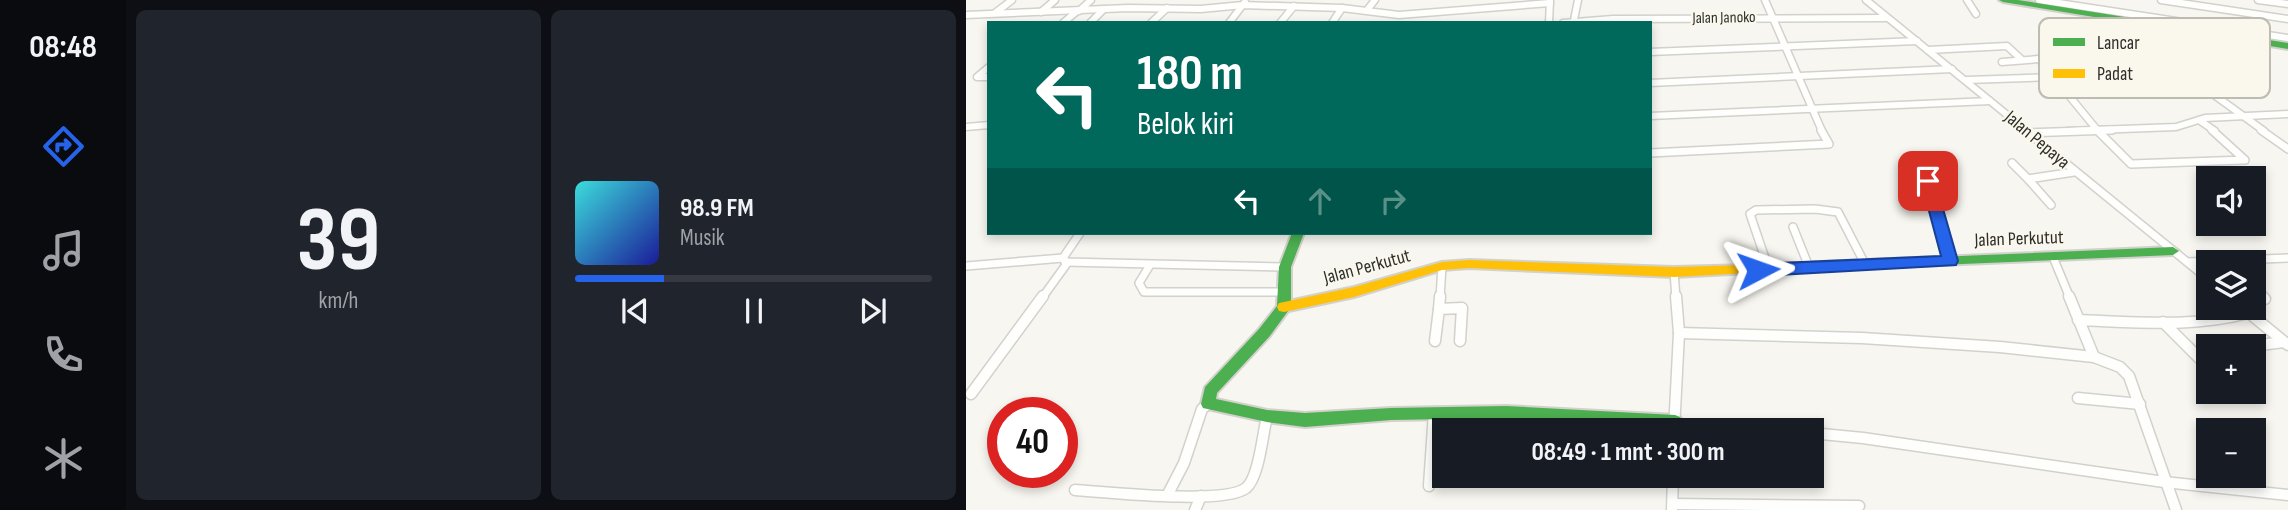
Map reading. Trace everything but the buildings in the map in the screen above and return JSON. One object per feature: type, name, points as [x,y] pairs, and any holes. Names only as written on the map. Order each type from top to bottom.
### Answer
[{"type":"main road","points":[[2003,0],[2116,18]]},
{"type":"main road","points":[[2270,43],[2288,46]]},
{"type":"main road","points":[[1297,235],[1285,267],[1284,307],[1264,333],[1210,391],[1208,404],[1267,416],[1331,420],[1434,412],[1506,412],[1573,418]]},
{"type":"main road","name":"Jalan Perkutut","points":[[1284,307],[1354,292],[1442,266],[1608,268],[1674,272],[2173,251]]},
{"type":"street","points":[[995,13],[1012,0]]},
{"type":"street","points":[[1029,21],[1055,0]]},
{"type":"street","points":[[1065,21],[1091,0]]},
{"type":"street","points":[[1092,21],[1115,0]]},
{"type":"street","points":[[1184,9],[1193,0]]},
{"type":"street","points":[[1367,10],[1376,0]]},
{"type":"street","points":[[1574,20],[1578,0]]},
{"type":"street","points":[[1652,153],[1827,145],[1829,142],[1811,110],[1765,0]]},
{"type":"street","name":"Jalan Pepaya","points":[[1866,0],[2196,269]]},
{"type":"street","points":[[1967,0],[1976,14]]},
{"type":"street","points":[[2039,0],[2164,18]]},
{"type":"street","points":[[2164,0],[2171,18]]},
{"type":"street","points":[[2164,0],[2177,9],[2211,18]]},
{"type":"street","points":[[2258,0],[2288,4]]},
{"type":"street","points":[[967,15],[1106,9],[1184,9],[1245,2],[1367,10],[1399,15],[1550,2],[1549,21]]},
{"type":"street","points":[[1231,21],[1245,2]]},
{"type":"street","points":[[1282,21],[1294,6]]},
{"type":"street","points":[[1153,21],[1167,8]]},
{"type":"street","points":[[1333,21],[1342,8]]},
{"type":"street","points":[[2177,9],[2288,19]]},
{"type":"street","points":[[1051,18],[1056,12]]},
{"type":"street","points":[[1396,21],[1399,15]]},
{"type":"street","name":"Jalan Janoko","points":[[1570,21],[1885,18]]},
{"type":"street","points":[[2270,33],[2288,38]]},
{"type":"street","points":[[1652,52],[1918,41]]},
{"type":"street","points":[[1928,50],[2007,46],[2022,60]]},
{"type":"street","points":[[2002,62],[2039,59]]},
{"type":"street","points":[[987,68],[976,76],[987,77]]},
{"type":"street","points":[[1652,83],[1952,69]]},
{"type":"street","points":[[1967,80],[2039,77]]},
{"type":"street","points":[[2070,98],[2131,164],[2245,160],[2199,120]]},
{"type":"street","points":[[2218,98],[2288,149]]},
{"type":"street","points":[[1652,116],[1990,100]]},
{"type":"street","points":[[2026,133],[2181,126],[2199,120],[2288,114]]},
{"type":"street","points":[[966,127],[987,125]]},
{"type":"street","points":[[2012,163],[2051,205]]},
{"type":"street","points":[[2028,179],[2074,172]]},
{"type":"street","points":[[1928,181],[1950,261]]},
{"type":"street","points":[[1769,270],[1750,214],[1756,210],[1835,210],[1842,216],[1865,264]]},
{"type":"street","points":[[1793,227],[1809,267]]},
{"type":"street","points":[[971,394],[1065,260],[1079,235]]},
{"type":"street","points":[[2053,257],[2094,357]]},
{"type":"street","points":[[2188,262],[2288,258]]},
{"type":"street","points":[[966,266],[1065,260],[1150,265],[1285,267]]},
{"type":"street","points":[[1150,265],[1139,283],[1144,292],[1284,292]]},
{"type":"street","points":[[1435,341],[1442,266]]},
{"type":"street","points":[[1674,272],[1679,333],[1674,418]]},
{"type":"street","points":[[1439,309],[1462,308],[1460,341]]},
{"type":"street","points":[[2078,320],[2217,320]]},
{"type":"street","points":[[2258,320],[2286,344]]},
{"type":"street","points":[[2164,322],[2196,355]]},
{"type":"street","points":[[1679,333],[1862,338],[2094,357],[2126,372],[2140,404],[2164,482],[2176,510]]},
{"type":"street","points":[[2266,345],[2286,344]]},
{"type":"street","points":[[2078,398],[2140,404]]},
{"type":"street","points":[[1168,494],[1184,463],[1202,408],[1208,404]]},
{"type":"street","points":[[1429,486],[1434,412]]},
{"type":"street","points":[[1075,490],[1201,496],[1238,493],[1248,487],[1253,477],[1267,416]]},
{"type":"street","points":[[1824,434],[2164,482],[2288,495]]},
{"type":"street","points":[[1673,488],[1672,507],[1859,506]]},
{"type":"street","points":[[1195,510],[1201,496]]},
{"type":"traffic: fast","points":[[2003,0],[2115,18]]},
{"type":"traffic: fast","points":[[2270,43],[2288,46]]},
{"type":"traffic: fast","points":[[1297,235],[1285,267],[1284,307],[1264,333],[1210,391],[1208,404],[1267,416],[1305,420],[1391,414],[1506,412],[1607,418]]},
{"type":"traffic: fast","points":[[1749,269],[2173,251]]},
{"type":"traffic: slow","points":[[1284,307],[1354,292],[1442,266],[1469,264],[1674,272],[1749,269]]},
{"type":"route","points":[[1758,270],[1950,261],[1928,181]]}]
